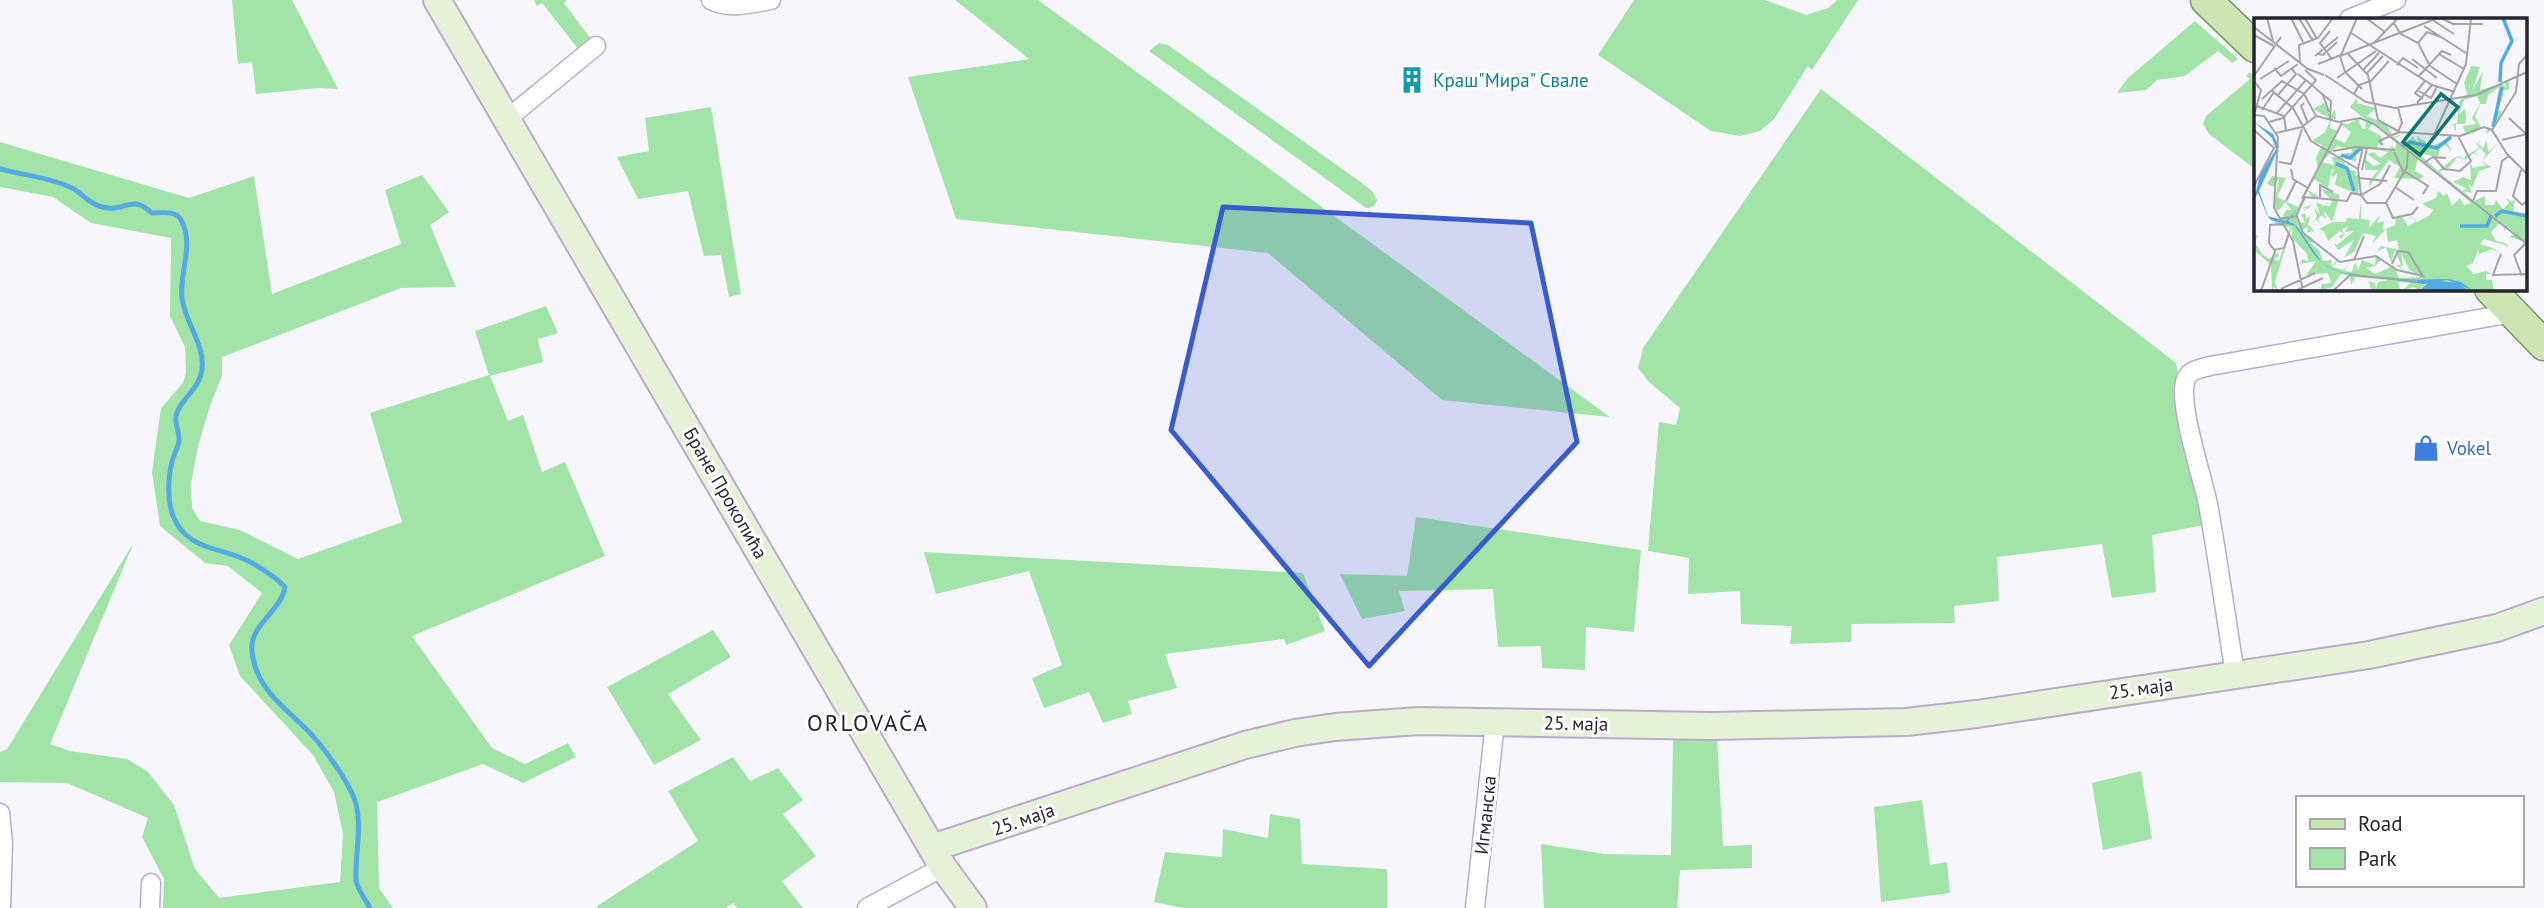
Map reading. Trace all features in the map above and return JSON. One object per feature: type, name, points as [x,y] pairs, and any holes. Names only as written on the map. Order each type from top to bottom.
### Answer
[{"type":"main road","points":[[2206,0],[2254,46]]},
{"type":"main road","points":[[2491,290],[2544,345]]},
{"type":"street","name":"Бране Прокопића","points":[[437,0],[938,857],[973,908]]},
{"type":"street","points":[[711,0],[722,5],[736,6],[771,0]]},
{"type":"street","points":[[2351,18],[2396,0]]},
{"type":"street","points":[[507,119],[596,46]]},
{"type":"street","points":[[2235,674],[2207,503],[2186,407],[2184,390],[2188,375],[2210,366],[2513,313]]},
{"type":"street","name":"25. маја","points":[[938,857],[1173,768],[1295,733],[1335,727],[1419,721],[1712,726],[1906,722],[1977,714],[2382,652],[2497,628],[2544,611]]},
{"type":"street","name":"Игманска","points":[[1475,908],[1495,722]]},
{"type":"street","points":[[0,813],[3,844],[1,908]]},
{"type":"street","points":[[867,908],[938,857]]},
{"type":"street","points":[[150,908],[151,883]]},
{"type":"highlighted area","points":[[1223,207],[1531,223],[1577,442],[1369,666],[1171,430]]},
{"type":"green space","points":[[232,0],[292,0],[338,89],[318,88],[256,94],[252,62],[238,64]]},
{"type":"green space","points":[[534,0],[567,0],[564,3],[591,39],[579,50],[542,3],[537,6]]},
{"type":"green space","points":[[955,0],[1038,0],[1610,417],[1442,400],[1268,253],[956,219],[908,77],[1029,59]]},
{"type":"green space","points":[[1634,0],[1765,0],[1806,15],[1828,8],[1837,0],[1858,0],[1812,70],[1808,66],[1774,119],[1760,131],[1740,136],[1711,131],[1598,55]]},
{"type":"green space","points":[[2195,21],[2238,59],[2232,63],[2218,51],[2185,76],[2157,80],[2146,90],[2117,93],[2128,78]]},
{"type":"green space","points":[[1159,43],[1168,45],[1362,183],[1373,192],[1377,200],[1375,204],[1366,208],[1149,51]]},
{"type":"green space","points":[[2250,72],[2254,76],[2254,168],[2209,134],[2203,124],[2206,116],[2250,79],[2246,76]]},
{"type":"green space","points":[[1821,89],[2176,363],[2204,525],[2152,535],[2156,592],[2112,598],[2102,544],[1997,557],[1999,601],[1954,606],[1955,623],[1851,624],[1851,642],[1790,644],[1792,626],[1741,624],[1740,591],[1688,594],[1689,558],[1648,551],[1659,422],[1676,425],[1680,408],[1649,382],[1638,368],[1643,348]]},
{"type":"green space","points":[[711,107],[741,294],[729,297],[721,255],[704,256],[688,191],[638,199],[617,157],[649,151],[645,118]]},
{"type":"green space","points":[[0,142],[189,198],[254,176],[272,294],[401,244],[385,190],[422,175],[449,212],[430,225],[456,287],[401,288],[222,357],[222,376],[198,446],[191,484],[192,508],[200,521],[240,530],[298,559],[402,522],[370,413],[489,375],[475,331],[546,306],[558,333],[538,339],[543,362],[490,376],[508,421],[523,415],[542,472],[565,462],[605,556],[412,636],[492,748],[525,764],[568,743],[576,757],[523,783],[483,764],[377,802],[379,888],[393,908],[163,908],[164,879],[142,837],[148,818],[67,783],[0,782],[0,752],[7,749],[134,542],[50,744],[70,751],[127,759],[148,772],[174,805],[195,869],[219,898],[340,882],[343,834],[334,792],[313,755],[240,676],[229,645],[262,593],[228,566],[205,563],[160,526],[152,472],[161,408],[183,383],[186,372],[185,347],[170,316],[171,238],[91,223],[53,197],[0,187]]},
{"type":"green space","points":[[1416,517],[1641,550],[1634,632],[1586,627],[1585,670],[1542,668],[1541,646],[1498,647],[1493,589],[1399,591],[1405,611],[1362,619],[1340,574],[1407,576]]},
{"type":"green space","points":[[924,552],[1303,573],[1325,631],[1286,645],[1284,639],[1165,654],[1177,688],[1128,701],[1132,714],[1103,723],[1089,692],[1044,708],[1032,678],[1062,665],[1029,571],[936,594]]},
{"type":"green space","points":[[713,630],[731,657],[668,694],[701,740],[654,765],[607,687]]},
{"type":"green space","points":[[1673,735],[1717,736],[1723,846],[1752,845],[1752,868],[1680,870],[1677,908],[1544,908],[1541,844],[1605,854],[1671,855]]},
{"type":"green space","points":[[733,757],[750,781],[778,768],[803,800],[783,814],[816,856],[782,881],[803,908],[737,908],[733,903],[726,908],[598,908],[597,906],[698,841],[668,791]]},
{"type":"green space","points":[[2141,771],[2152,839],[2103,850],[2092,783]]},
{"type":"green space","points":[[1922,800],[1930,865],[1947,862],[1950,893],[1881,902],[1874,807]]},
{"type":"green space","points":[[1270,814],[1300,819],[1302,864],[1387,869],[1387,908],[1183,908],[1154,902],[1165,852],[1222,857],[1223,829],[1268,838]]},
{"type":"waterway","points":[[0,169],[62,184],[102,207],[117,208],[138,204],[152,213],[172,213],[181,220],[187,239],[182,298],[201,351],[202,369],[199,381],[176,414],[179,441],[172,461],[169,493],[173,517],[184,533],[192,539],[250,562],[285,587],[278,604],[255,634],[252,642],[254,663],[263,684],[318,742],[352,793],[358,823],[356,883],[370,908]]},
{"type":"place","name":"Краш\"Мира\" Свале","points":[[1412,80]]},
{"type":"place","name":"Vokel","points":[[2426,448]]},
{"type":"district","name":"ORLOVAČA","points":[[868,722]]}]
